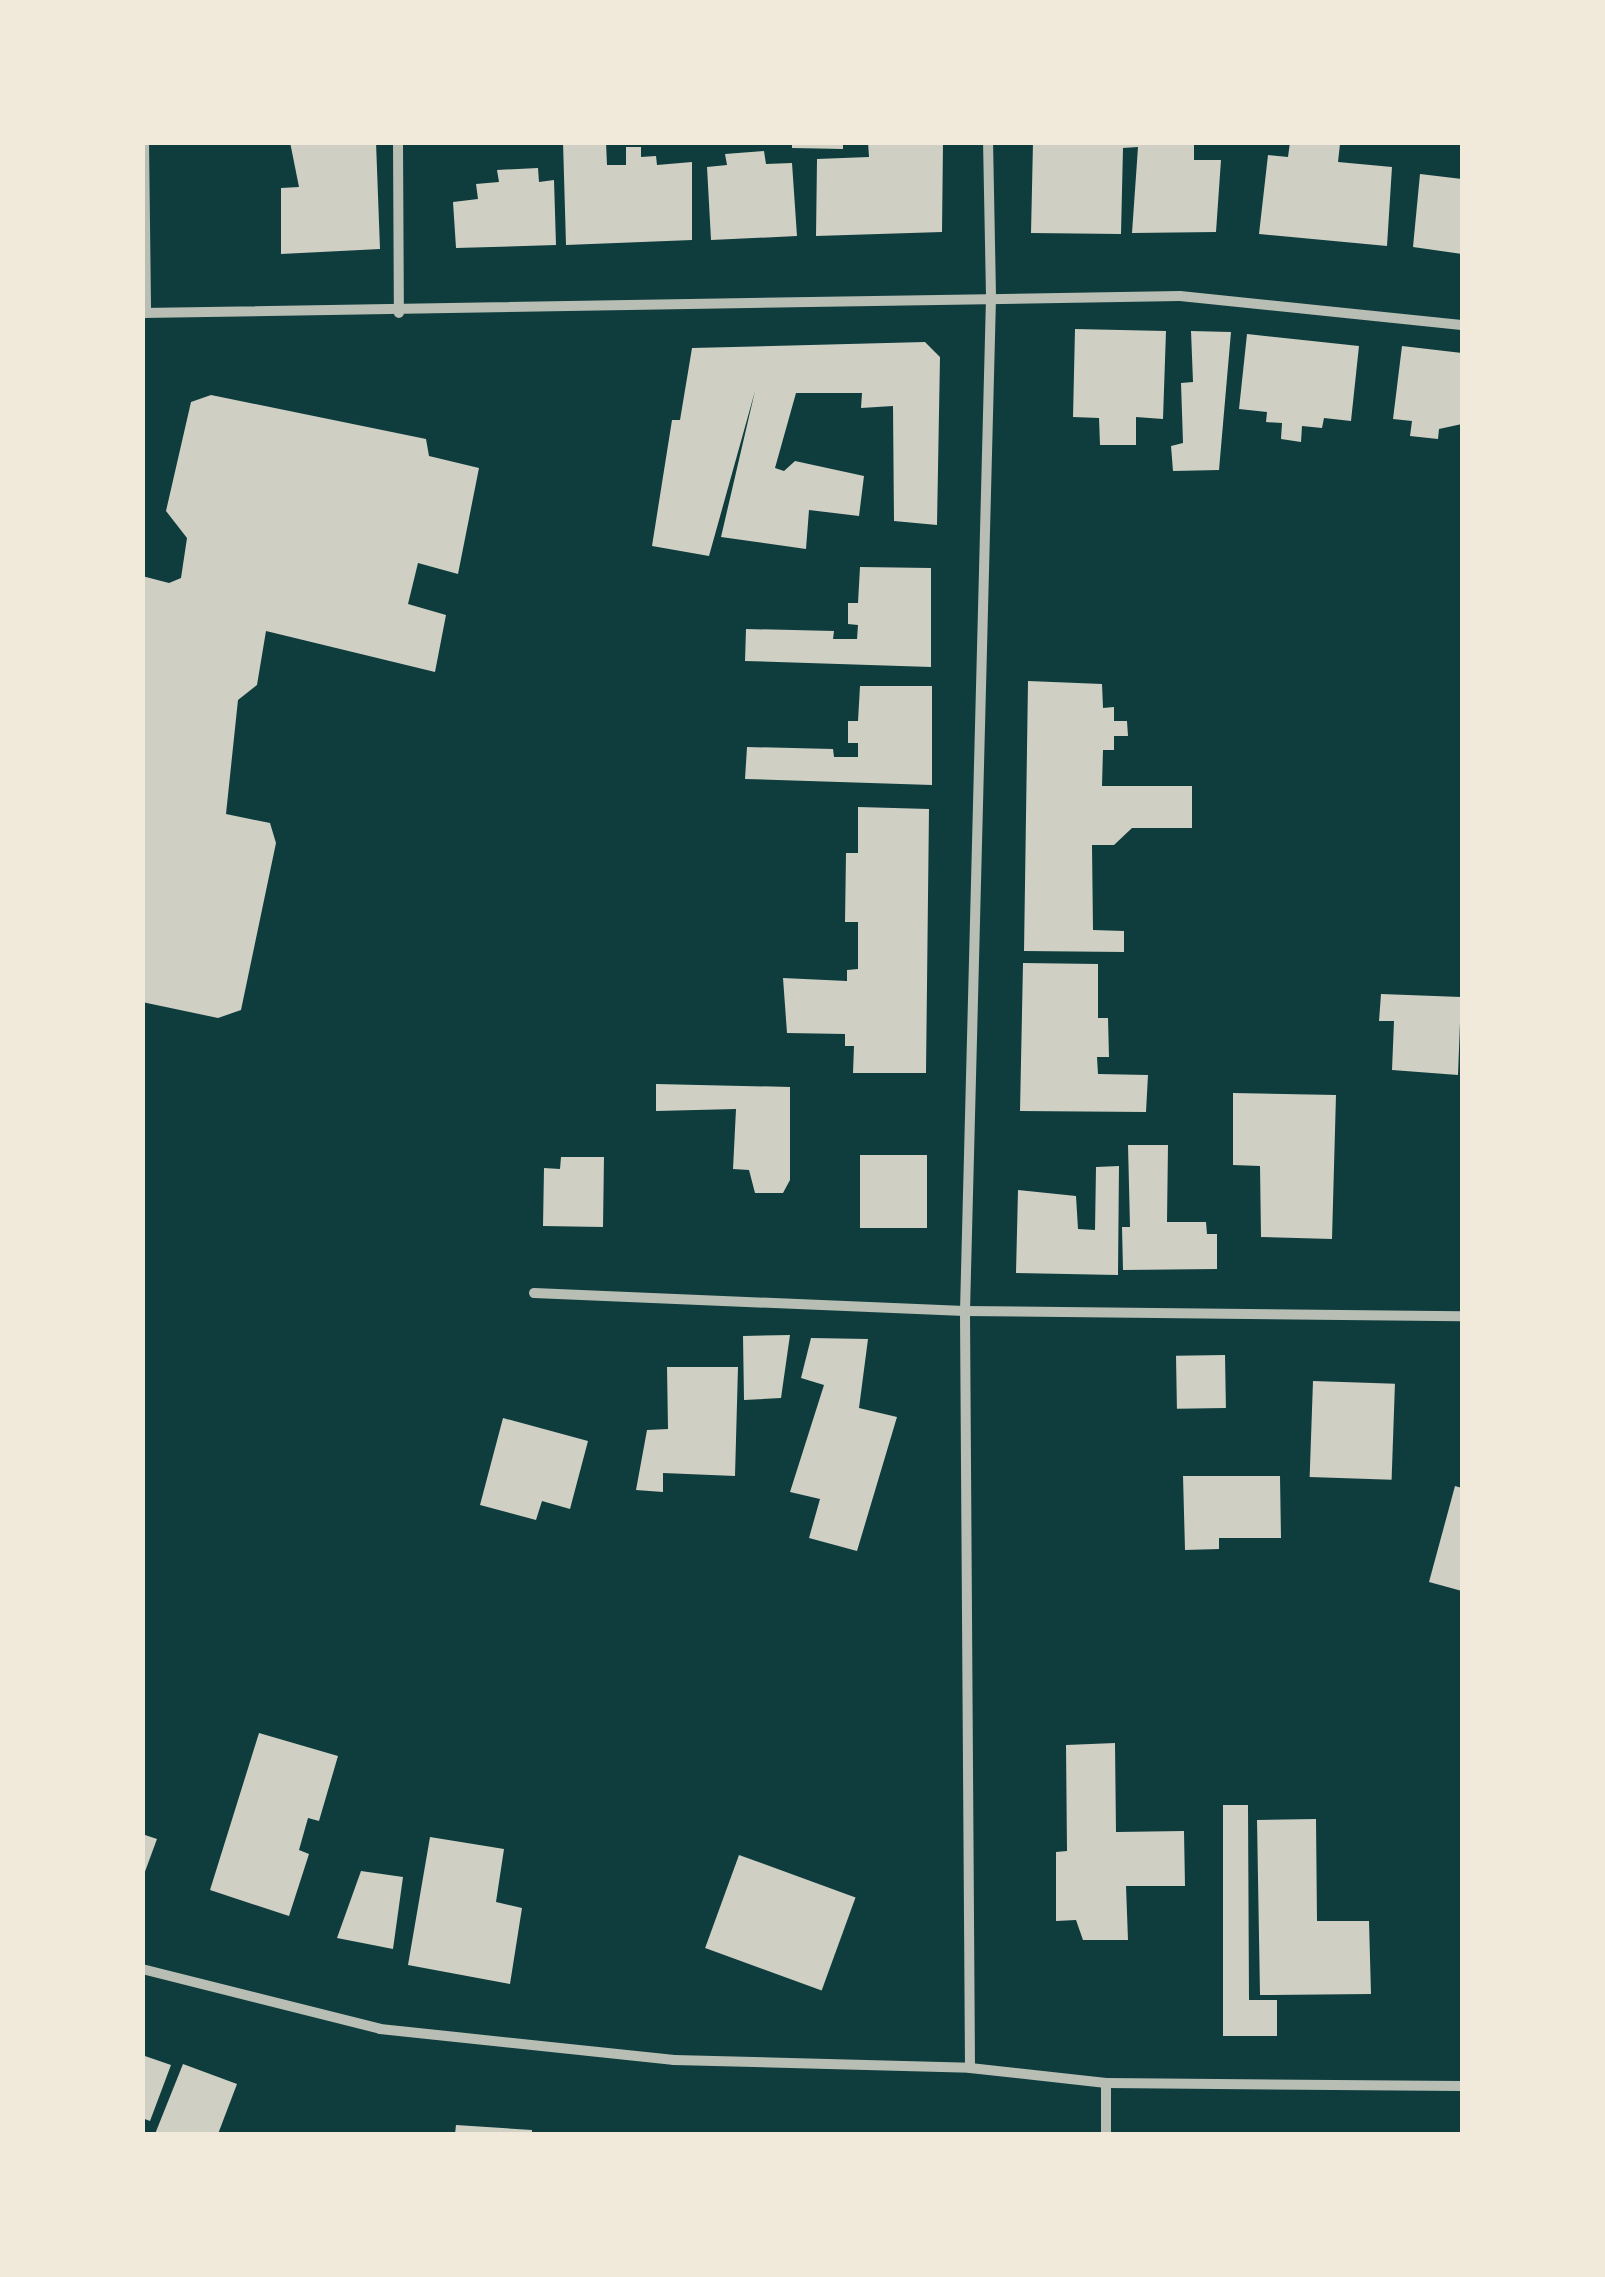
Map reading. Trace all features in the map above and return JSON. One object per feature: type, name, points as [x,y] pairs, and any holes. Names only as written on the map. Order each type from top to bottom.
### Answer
[{"type":"street","points":[[144,142],[144,313],[399,313],[990,296],[1180,296],[1462,325]]},
{"type":"street","points":[[398,142],[399,313]]},
{"type":"street","points":[[970,2068],[965,1311],[990,296],[988,142]]},
{"type":"street","points":[[534,1294],[965,1311],[1462,1316]]},
{"type":"street","points":[[142,1969],[380,2028],[674,2060],[970,2068],[1106,2082],[1462,2086]]},
{"type":"street","points":[[1106,2082],[1106,2134]]},
{"type":"building","points":[[290,142],[376,142],[380,249],[281,254],[281,188],[299,187]]},
{"type":"building","points":[[563,142],[606,142],[607,165],[626,165],[626,147],[641,147],[641,157],[656,156],[657,165],[692,162],[692,240],[566,245]]},
{"type":"building","points":[[792,142],[843,142],[843,149],[792,148]]},
{"type":"building","points":[[868,142],[943,142],[942,232],[816,236],[817,159],[869,157]]},
{"type":"building","points":[[1033,142],[1194,142],[1194,160],[1221,160],[1216,232],[1132,233],[1138,147],[1123,148],[1121,234],[1031,233]]},
{"type":"building","points":[[1290,142],[1340,144],[1338,162],[1392,167],[1387,246],[1259,234],[1268,155],[1288,157]]},
{"type":"building","points":[[764,151],[766,164],[792,163],[797,236],[711,240],[707,167],[727,165],[725,154]]},
{"type":"building","points":[[538,168],[539,182],[554,180],[556,245],[456,248],[453,202],[478,199],[476,184],[499,182],[497,170]]},
{"type":"building","points":[[1420,174],[1462,179],[1462,254],[1413,247]]},
{"type":"building","points":[[1075,329],[1166,331],[1163,419],[1136,417],[1136,445],[1100,445],[1099,418],[1073,417]]},
{"type":"building","points":[[1191,331],[1231,332],[1219,470],[1173,471],[1171,446],[1183,443],[1181,383],[1193,382]]},
{"type":"building","points":[[1247,334],[1359,346],[1351,421],[1324,418],[1322,428],[1302,426],[1301,442],[1281,439],[1282,423],[1266,422],[1267,412],[1239,409]]},
{"type":"building","points":[[925,342],[940,357],[937,525],[894,521],[893,406],[861,408],[862,393],[796,393],[775,468],[784,471],[795,461],[864,476],[859,516],[809,510],[806,549],[721,537],[755,391],[709,556],[652,546],[672,420],[680,420],[692,348]]},
{"type":"building","points":[[1402,346],[1462,353],[1462,424],[1439,429],[1438,439],[1410,436],[1412,421],[1393,419]]},
{"type":"building","points":[[211,395],[426,439],[429,456],[479,468],[458,574],[418,563],[408,604],[446,615],[435,672],[266,631],[257,685],[238,700],[226,814],[270,823],[276,843],[241,1010],[218,1018],[142,1002],[142,576],[169,583],[181,578],[187,538],[166,511],[191,402]]},
{"type":"building","points":[[860,567],[931,568],[931,667],[745,661],[746,629],[834,631],[833,639],[857,639],[858,625],[848,624],[848,603],[858,603]]},
{"type":"building","points":[[1028,681],[1102,684],[1103,708],[1114,707],[1114,721],[1127,721],[1128,736],[1114,736],[1114,750],[1103,750],[1102,786],[1192,786],[1192,828],[1132,828],[1114,845],[1092,845],[1093,930],[1124,931],[1124,952],[1024,951]]},
{"type":"building","points":[[860,686],[932,686],[932,785],[745,779],[747,747],[833,749],[834,757],[858,757],[858,743],[848,743],[848,721],[858,721]]},
{"type":"building","points":[[858,807],[929,809],[926,1073],[853,1073],[854,1046],[845,1046],[845,1034],[787,1033],[783,978],[847,981],[847,970],[858,969],[858,922],[845,922],[846,853],[858,853]]},
{"type":"building","points":[[1023,963],[1098,964],[1098,1018],[1108,1018],[1109,1057],[1097,1057],[1098,1074],[1148,1075],[1146,1112],[1020,1111]]},
{"type":"building","points":[[1381,994],[1461,997],[1458,1075],[1392,1070],[1394,1021],[1379,1021]]},
{"type":"building","points":[[656,1084],[790,1087],[790,1180],[783,1193],[755,1193],[749,1170],[733,1169],[736,1109],[656,1111]]},
{"type":"building","points":[[1233,1093],[1336,1095],[1332,1239],[1261,1237],[1260,1166],[1233,1165]]},
{"type":"building","points":[[1128,1145],[1168,1145],[1167,1222],[1206,1222],[1207,1234],[1217,1234],[1217,1269],[1123,1270],[1122,1227],[1130,1227]]},
{"type":"building","points":[[860,1155],[927,1155],[927,1228],[860,1228]]},
{"type":"building","points":[[561,1157],[604,1157],[603,1227],[543,1226],[544,1168],[560,1169]]},
{"type":"building","points":[[1119,1166],[1118,1275],[1016,1273],[1018,1190],[1076,1196],[1078,1229],[1095,1230],[1096,1167]]},
{"type":"building","points":[[790,1335],[781,1398],[744,1400],[743,1336]]},
{"type":"building","points":[[811,1338],[868,1339],[859,1408],[897,1417],[857,1551],[809,1538],[820,1499],[790,1492],[824,1385],[801,1378]]},
{"type":"building","points":[[1225,1355],[1226,1408],[1177,1409],[1176,1356]]},
{"type":"building","points":[[667,1367],[738,1367],[735,1476],[663,1473],[663,1492],[636,1490],[647,1430],[668,1429]]},
{"type":"building","points":[[1313,1381],[1395,1384],[1392,1480],[1310,1477]]},
{"type":"building","points":[[503,1418],[588,1441],[570,1509],[542,1501],[536,1520],[480,1505]]},
{"type":"building","points":[[1183,1476],[1280,1476],[1281,1538],[1219,1538],[1219,1549],[1185,1550]]},
{"type":"building","points":[[1455,1486],[1462,1488],[1462,1591],[1429,1582]]},
{"type":"building","points":[[259,1733],[338,1756],[319,1821],[308,1818],[299,1850],[309,1854],[289,1916],[210,1890]]},
{"type":"building","points":[[1115,1743],[1116,1832],[1184,1831],[1185,1886],[1126,1886],[1128,1940],[1083,1940],[1076,1920],[1056,1921],[1056,1852],[1067,1851],[1066,1745]]},
{"type":"building","points":[[1223,1805],[1248,1805],[1249,2000],[1277,2000],[1277,2036],[1223,2036]]},
{"type":"building","points":[[1316,1819],[1317,1921],[1369,1921],[1371,1994],[1260,1995],[1257,1820]]},
{"type":"building","points":[[142,1834],[157,1839],[143,1877],[142,1877]]},
{"type":"building","points":[[430,1837],[504,1849],[496,1902],[522,1908],[510,1984],[408,1965]]},
{"type":"building","points":[[739,1855],[856,1897],[822,1990],[705,1948]]},
{"type":"building","points":[[361,1871],[403,1877],[393,1949],[337,1938]]},
{"type":"building","points":[[142,2055],[171,2065],[150,2121],[142,2118]]},
{"type":"building","points":[[183,2064],[237,2084],[218,2134],[155,2134]]},
{"type":"building","points":[[456,2125],[532,2130],[532,2134],[455,2134]]}]
